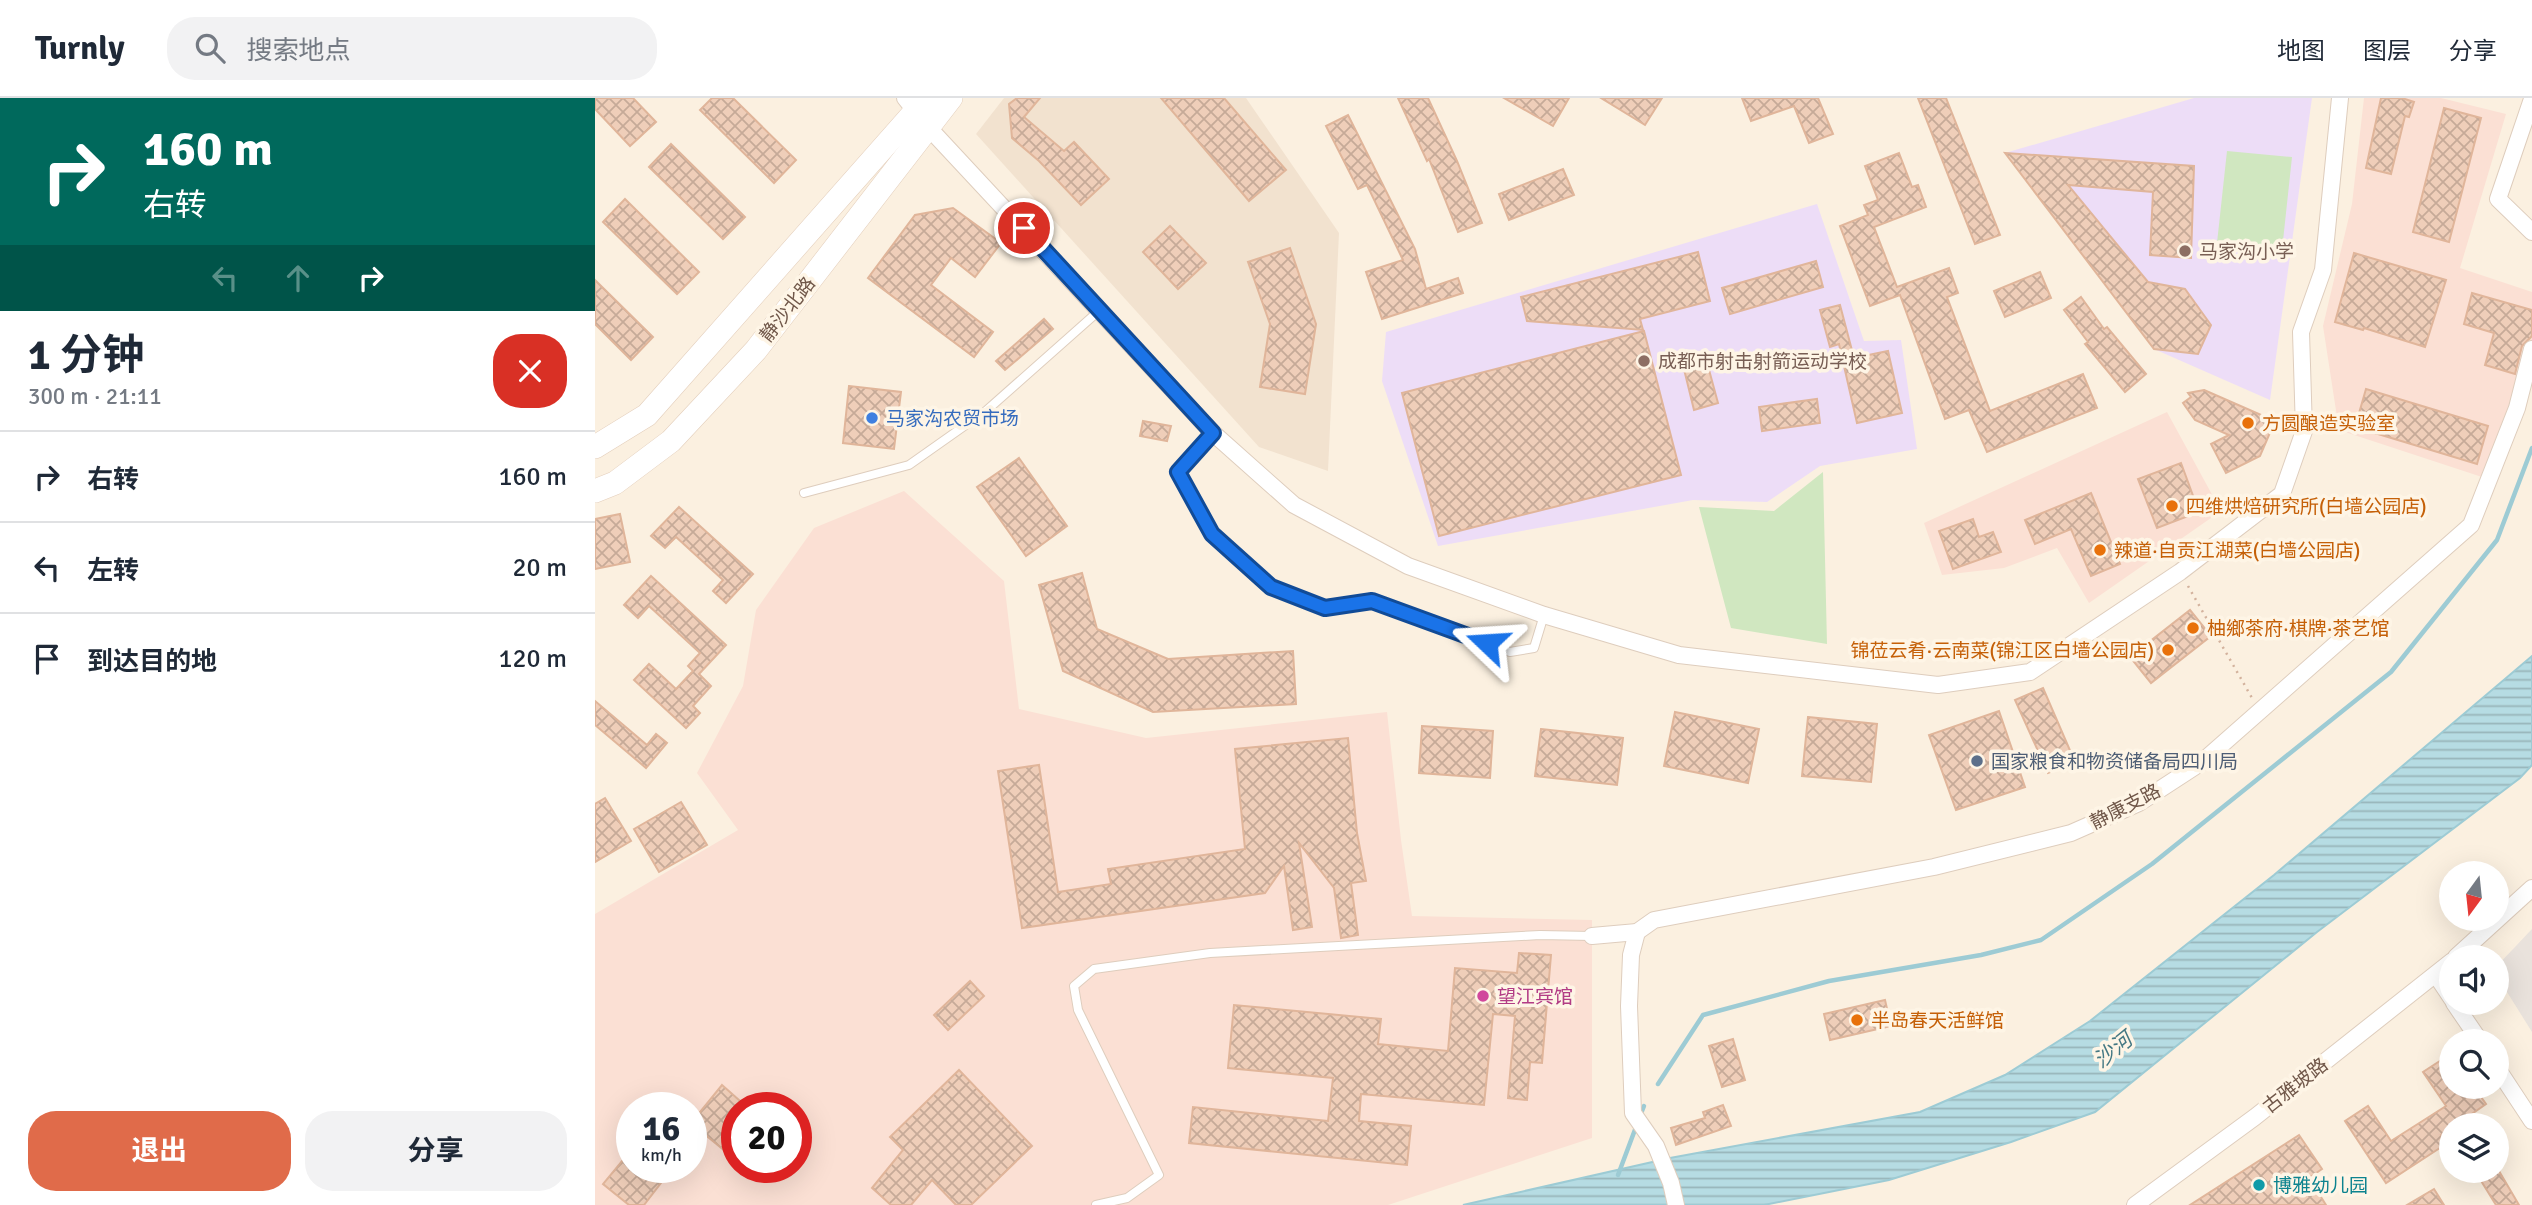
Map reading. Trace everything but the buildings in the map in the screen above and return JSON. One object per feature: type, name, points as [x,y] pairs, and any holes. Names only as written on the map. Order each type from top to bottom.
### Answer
[{"type":"street","name":"静沙北路","points":[[595,447],[647,415],[919,108],[951,98]]},
{"type":"street","points":[[919,108],[1213,433],[1294,505],[1408,566],[1544,615],[1679,655],[1938,685],[2029,672],[2180,572],[2282,494],[2304,431],[2301,332],[2323,270],[2340,98]]},
{"type":"street","points":[[2532,99],[2498,199],[2532,232]]},
{"type":"street","name":"静沙北路","points":[[595,491],[615,483],[671,441],[756,350],[919,108]]},
{"type":"street","name":"静康支路","points":[[1592,936],[1637,932],[1654,920],[1934,867],[2071,833],[2139,803],[2202,762],[2471,525],[2517,408],[2532,349]]},
{"type":"street","points":[[2469,945],[2532,888]]},
{"type":"street","points":[[1637,932],[1631,955],[1629,1006],[1633,1113],[1656,1146],[1671,1183],[1676,1205]]},
{"type":"street","name":"古雅坡路","points":[[2135,1205],[2255,1117],[2439,972]]},
{"type":"street","points":[[2436,975],[2439,980]]},
{"type":"street","points":[[2509,1086],[2532,1121]]},
{"type":"lane","points":[[804,493],[909,465],[986,410],[1101,309]]},
{"type":"lane","points":[[1213,433],[1178,472],[1212,534],[1271,587],[1325,608],[1372,601],[1510,652],[1534,648],[1544,615]]},
{"type":"lane","points":[[1096,1205],[1127,1198],[1159,1175],[1078,1010],[1074,986],[1094,969],[1210,953],[1540,935],[1592,936]]},
{"type":"path","points":[[2180,572],[2259,710]]},
{"type":"shaded area","points":[[1004,98],[1246,98],[1339,233],[1328,471],[1259,447],[976,134]]},
{"type":"shaded area","name":"马家沟小学","points":[[2194,98],[2312,98],[2270,400],[2154,349],[2005,153]]},
{"type":"shaded area","points":[[2364,98],[2441,98],[2506,114],[2460,268],[2532,292],[2532,350],[2485,478],[2339,430],[2323,326],[2352,204]]},
{"type":"shaded area","name":"成都市射击射箭运动学校","points":[[1817,204],[1864,341],[1901,340],[1917,449],[1820,466],[1767,502],[1693,500],[1438,546],[1382,381],[1386,332]]},
{"type":"shaded area","points":[[2167,412],[2221,511],[2089,603],[2057,548],[2004,568],[1942,575],[1924,523]]},
{"type":"shaded area","name":"望江宾馆","points":[[904,491],[1004,581],[1019,709],[1146,738],[1387,712],[1412,916],[1592,920],[1592,1138],[1388,1205],[595,1205],[595,914],[738,830],[697,773],[743,686],[756,610],[814,528]]},
{"type":"shaded area","points":[[2532,929],[2532,1032],[2509,995],[2509,953]]},
{"type":"green space","points":[[2227,151],[2292,157],[2282,250],[2217,243]]},
{"type":"green space","points":[[1823,472],[1827,644],[1731,628],[1699,507],[1774,511]]},
{"type":"water","name":"沙河","points":[[2532,656],[2532,765],[2520,778],[2317,932],[2095,1112],[2011,1142],[1889,1180],[1764,1205],[1463,1205],[1670,1158],[1920,1112],[2005,1075],[2090,1021],[2274,875]]},
{"type":"waterway","points":[[1658,1084],[1703,1015],[1829,981],[1981,955],[2041,940],[2152,864],[2391,672],[2497,540],[2532,448]]},
{"type":"waterway","points":[[1640,1116],[1644,1106]]},
{"type":"waterway","points":[[1618,1175],[1636,1127]]},
{"type":"place","name":"马家沟小学","points":[[2185,251]]},
{"type":"place","name":"成都市射击射箭运动学校","points":[[1644,361]]},
{"type":"place","name":"马家沟农贸市场","points":[[872,418]]},
{"type":"place","name":"方圆酿造实验室","points":[[2248,423]]},
{"type":"place","name":"四维烘焙研究所(白墙公园店)","points":[[2172,506]]},
{"type":"place","name":"辣道·自贡江湖菜(白墙公园店)","points":[[2100,550]]},
{"type":"place","name":"柚鄉茶府·棋牌·茶艺馆","points":[[2193,628]]},
{"type":"place","name":"锦莅云肴·云南菜(锦江区白墙公园店)","points":[[2168,650]]},
{"type":"place","name":"国家粮食和物资储备局四川局","points":[[1977,761]]},
{"type":"place","name":"望江宾馆","points":[[1483,996]]},
{"type":"place","name":"半岛春天活鲜馆","points":[[1857,1020]]},
{"type":"place","name":"博雅幼儿园","points":[[2259,1185]]},
{"type":"route","points":[[1024,228],[1213,433],[1178,472],[1212,534],[1271,587],[1325,608],[1372,601],[1487,643]]}]
